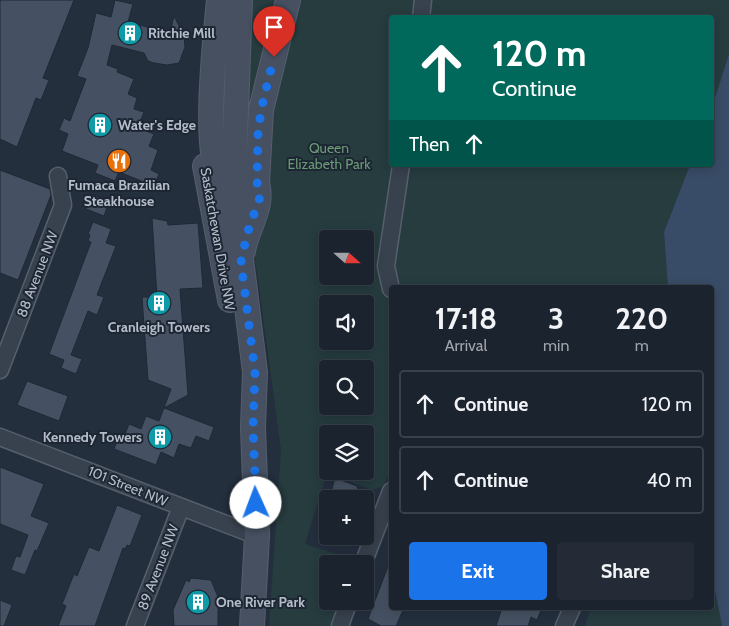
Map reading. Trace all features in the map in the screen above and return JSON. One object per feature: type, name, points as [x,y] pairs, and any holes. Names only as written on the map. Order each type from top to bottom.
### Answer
[{"type":"main road","points":[[241,262],[247,234],[260,197],[257,182],[261,110],[288,0]]},
{"type":"main road","name":"Saskatchewan Drive NW","points":[[221,1],[210,109],[202,152],[228,282],[241,377],[253,427]]},
{"type":"main road","name":"Saskatchewan Drive NW","points":[[221,1],[233,194],[255,372],[253,427],[257,536],[252,626]]},
{"type":"main road","name":"Saskatchewan Drive NW","points":[[210,109],[213,149],[218,179],[227,191],[233,194]]},
{"type":"main road","points":[[233,194],[248,193],[257,182]]},
{"type":"street","points":[[421,15],[423,0]]},
{"type":"street","points":[[390,285],[386,266],[401,167]]},
{"type":"street","name":"88 Avenue NW","points":[[0,370],[63,205],[58,176]]},
{"type":"street","name":"101 Street NW","points":[[0,437],[257,536]]},
{"type":"street","points":[[366,555],[389,496]]},
{"type":"street","name":"89 Avenue NW","points":[[135,626],[181,507]]},
{"type":"street","points":[[340,626],[346,610]]},
{"type":"street","points":[[564,626],[571,610]]},
{"type":"green space","points":[[248,0],[278,0],[247,118]]},
{"type":"green space","name":"Queen Elizabeth Park","points":[[297,0],[729,0],[729,54],[714,101],[714,15],[389,15],[389,167],[689,167],[664,232],[668,285],[389,285],[389,472],[384,486],[373,490],[346,480],[374,480],[374,425],[319,425],[319,480],[325,480],[322,490],[319,490],[319,499],[305,544],[340,555],[319,555],[319,610],[336,610],[332,626],[269,626],[281,450],[254,250],[267,158],[269,117]]},
{"type":"green space","points":[[714,585],[722,626],[585,626],[590,610],[714,610]]},
{"type":"water","points":[[729,54],[729,626],[722,626],[714,585],[714,285],[668,285],[664,232],[689,167],[714,167],[714,101]]},
{"type":"building","points":[[0,0],[74,0],[43,78],[49,80],[41,100],[36,98],[17,147],[0,139]]},
{"type":"building","name":"Water's Edge","points":[[115,0],[133,4],[128,22],[170,33],[174,16],[184,36],[185,47],[179,63],[167,65],[154,63],[148,61],[144,53],[112,45],[107,65],[118,69],[117,72],[134,79],[128,94],[137,98],[134,109],[144,112],[138,128],[154,134],[149,146],[158,150],[151,170],[159,174],[154,186],[119,172],[115,181],[95,173],[98,165],[62,151],[68,134],[59,130],[64,118],[70,121],[86,79],[77,76],[88,48],[96,13],[111,17]]},
{"type":"building","points":[[0,170],[50,189],[51,195],[18,280],[0,273]]},
{"type":"building","points":[[92,194],[109,201],[104,216],[86,209]]},
{"type":"building","name":"Cranleigh Towers","points":[[152,218],[167,221],[168,225],[198,223],[203,288],[180,289],[188,395],[164,408],[214,427],[209,441],[196,436],[191,448],[179,444],[174,458],[161,452],[156,465],[114,449],[119,436],[124,437],[129,424],[141,429],[146,416],[159,421],[171,389],[148,380],[142,297],[157,297]]},
{"type":"building","points":[[93,222],[111,229],[106,243],[116,246],[97,295],[104,297],[97,315],[88,311],[71,355],[82,359],[76,374],[61,368],[64,360],[49,354],[91,242],[88,241],[90,235],[88,234]]},
{"type":"building","points":[[27,381],[68,396],[59,421],[17,405]]},
{"type":"building","points":[[0,467],[44,484],[31,516],[49,523],[25,575],[11,570],[16,556],[20,557],[28,535],[0,524]]},
{"type":"building","points":[[334,480],[340,480],[357,486],[358,490],[332,490]]},
{"type":"building","points":[[117,505],[142,515],[130,546],[127,545],[125,549],[123,548],[95,626],[58,626],[66,606],[62,604],[74,574],[77,576],[89,547],[99,551]]},
{"type":"building","points":[[389,564],[389,610],[403,610],[396,626],[381,626],[368,619],[371,610],[374,610],[374,603]]},
{"type":"building","name":"One River Park","points":[[191,578],[211,580],[218,597],[218,626],[174,626],[173,610],[186,580],[189,582]]},
{"type":"building","points":[[0,600],[12,605],[4,626],[0,626]]},
{"type":"building","points":[[501,610],[541,610],[537,620],[531,617],[528,626],[496,626]]},
{"type":"place","name":"Ritchie Mill","points":[[130,33]]},
{"type":"place","name":"Water's Edge","points":[[100,125]]},
{"type":"place","name":"Fumaca Brazilian Steakhouse","points":[[119,161]]},
{"type":"place","name":"Cranleigh Towers","points":[[159,303]]},
{"type":"place","name":"Kennedy Towers","points":[[160,437]]},
{"type":"place","name":"One River Park","points":[[198,602]]},
{"type":"route","points":[[256,503],[253,427],[255,372],[241,262],[243,247],[260,197],[257,182],[258,135],[261,110],[274,57]]}]
